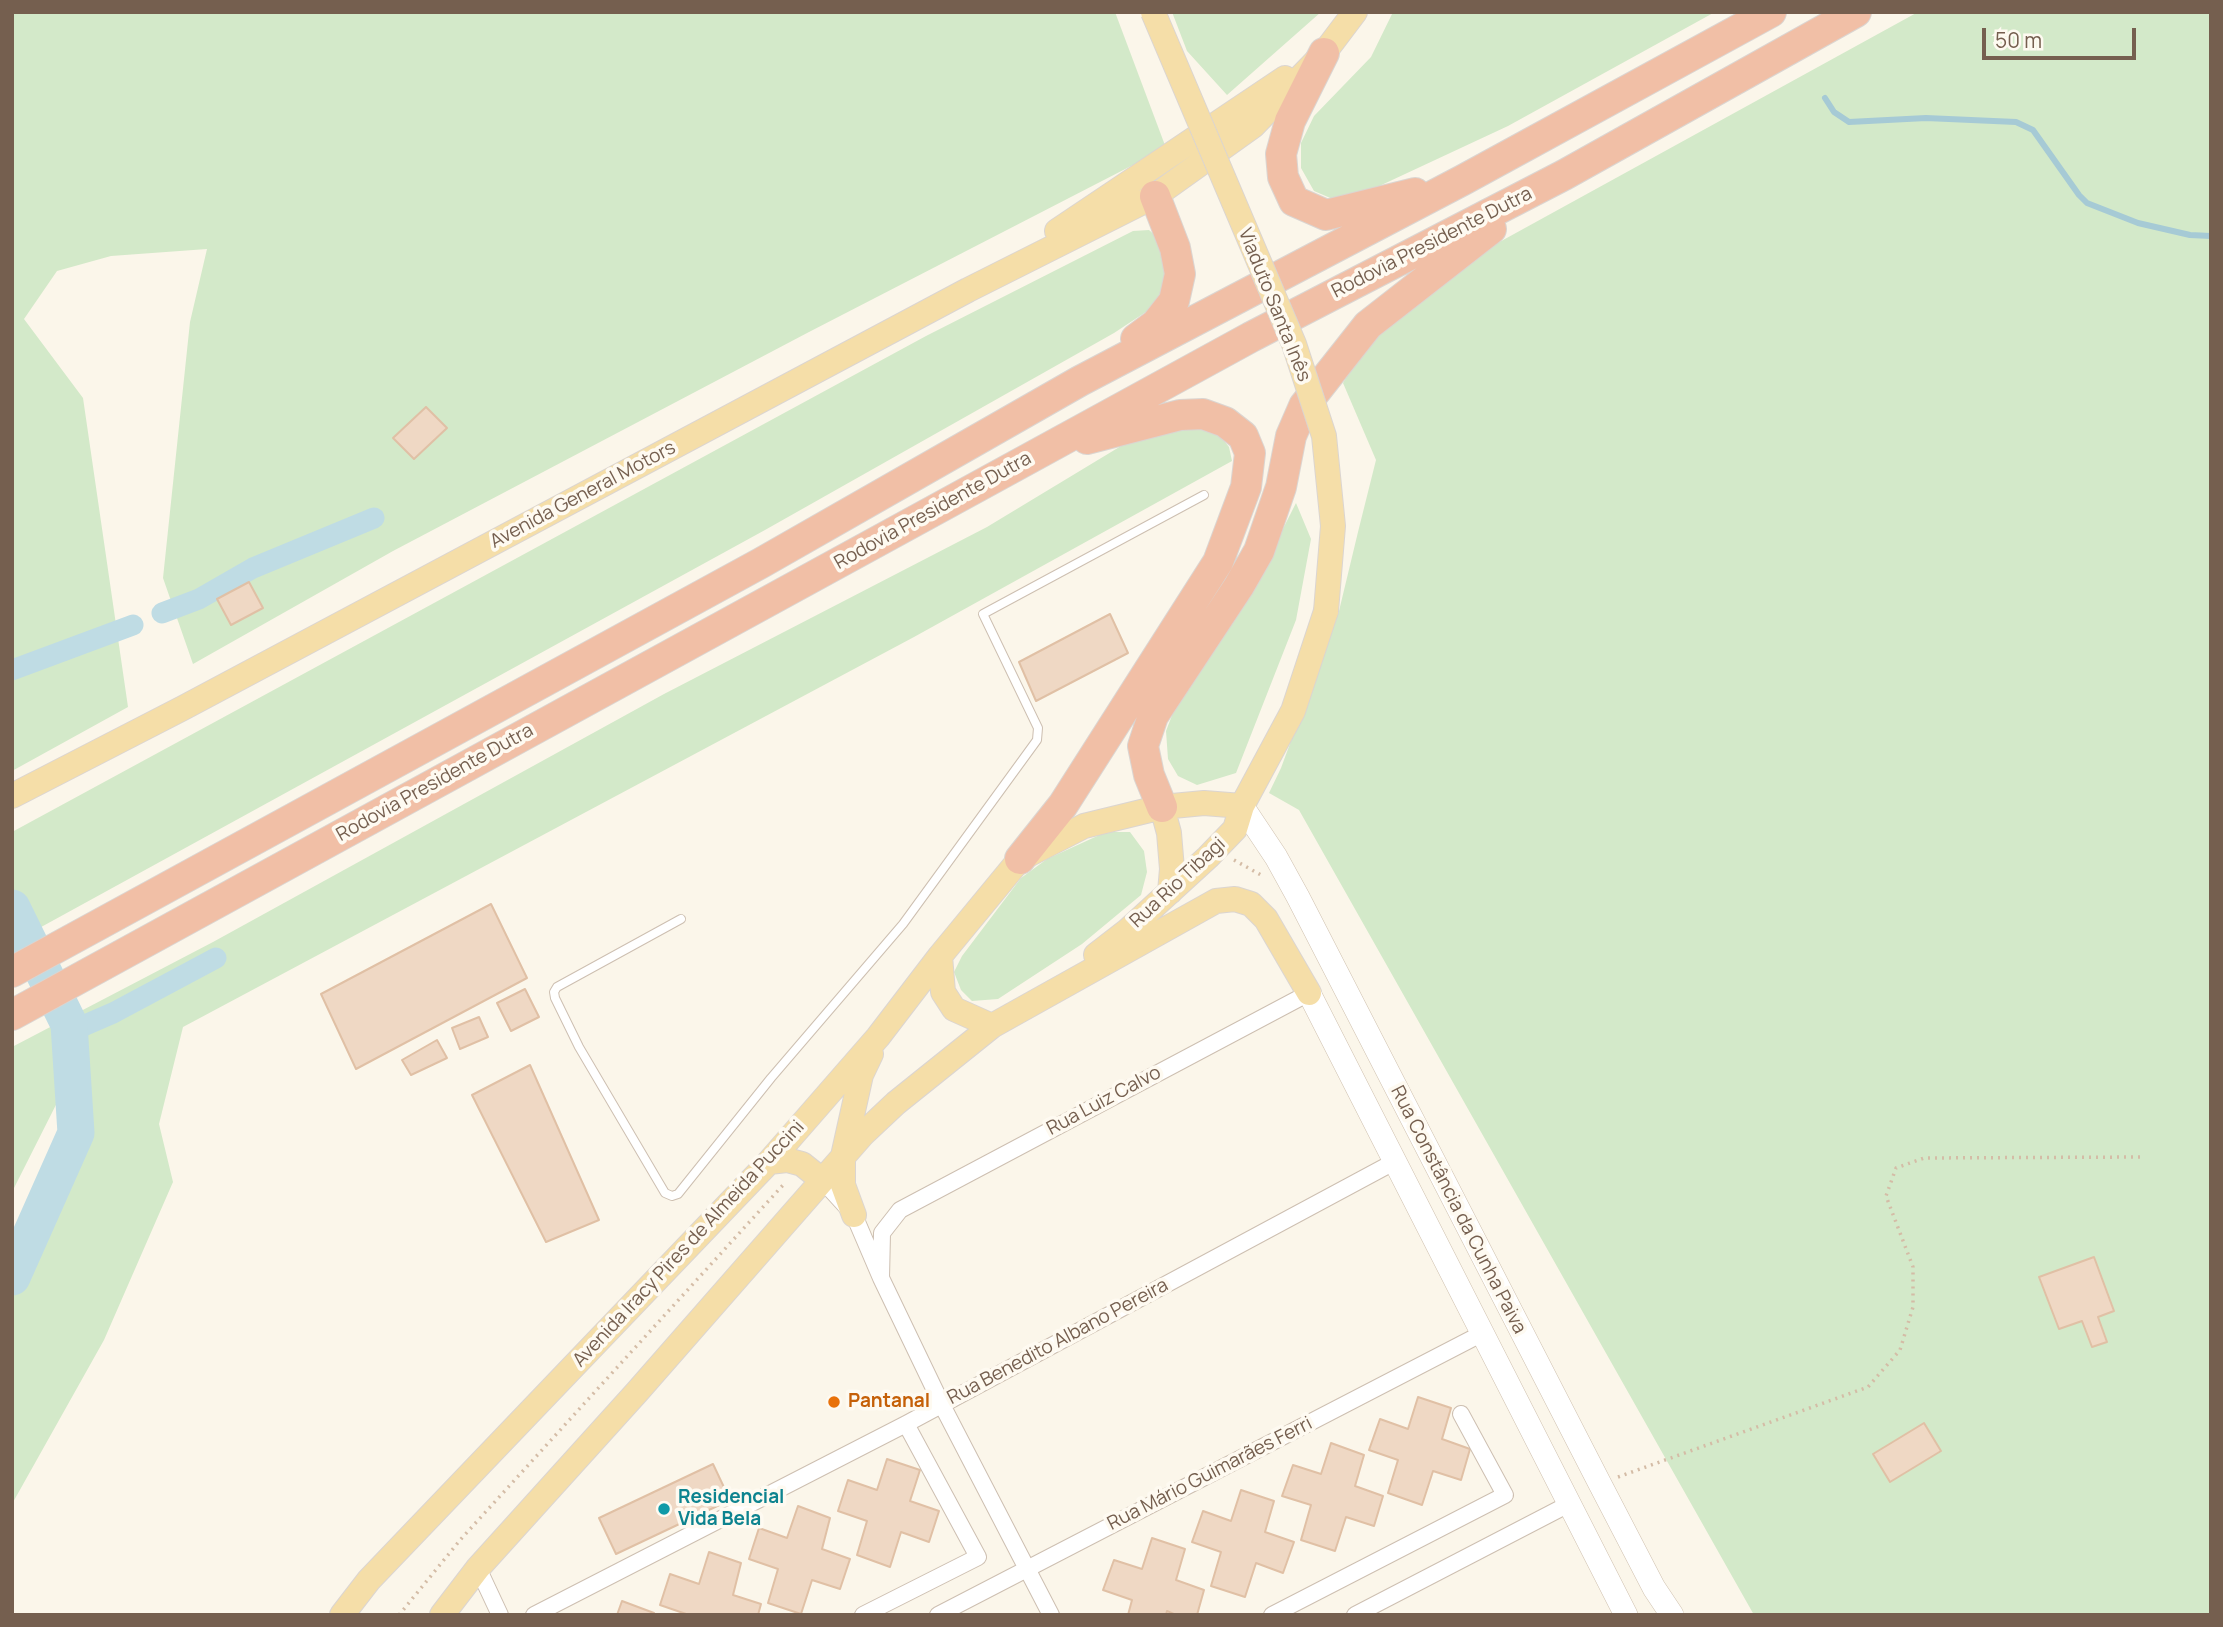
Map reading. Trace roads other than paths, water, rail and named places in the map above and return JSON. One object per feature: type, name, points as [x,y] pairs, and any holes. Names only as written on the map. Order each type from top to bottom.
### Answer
[{"type":"highway","name":"Rodovia Presidente Dutra","points":[[12,972],[761,563],[1080,381],[1463,180],[1771,12]]},
{"type":"highway","name":"Rodovia Presidente Dutra","points":[[13,1015],[1251,337],[1564,175],[1856,12]]},
{"type":"highway","points":[[1324,53],[1290,121],[1281,154],[1283,177],[1294,201],[1326,215],[1463,180]]},
{"type":"highway","points":[[1162,807],[1149,775],[1143,746],[1153,716],[1259,551],[1281,486],[1291,436],[1304,406],[1368,325],[1564,175]]},
{"type":"highway","points":[[1080,381],[1156,324],[1174,301],[1180,274],[1175,248],[1155,196]]},
{"type":"highway","points":[[1020,859],[1063,805],[1218,562],[1246,487],[1250,453],[1243,436],[1225,422],[1203,414],[1180,415],[1043,451]]},
{"type":"main road","name":"Viaduto Santa Inês","points":[[1153,12],[1294,344],[1324,436],[1333,526],[1326,611]]},
{"type":"main road","points":[[968,290],[1324,53],[1356,12]]},
{"type":"main road","name":"Avenida General Motors","points":[[12,796],[183,708],[968,290],[1155,196],[1253,127],[1324,53]]},
{"type":"main road","points":[[1155,196],[1162,171],[1174,153]]},
{"type":"main road","name":"Rua Rio Tibagi","points":[[1031,1003],[1127,931],[1235,829],[1242,806],[1293,711],[1326,611]]},
{"type":"main road","points":[[1020,859],[1084,826],[1162,807],[1204,803],[1242,806]]},
{"type":"main road","points":[[1162,807],[1169,833],[1172,869],[1170,892]]},
{"type":"main road","name":"Avenida Iracy Pires de Almeida Puccini","points":[[342,1615],[369,1580],[769,1162],[878,1037],[1020,859]]},
{"type":"main road","points":[[442,1615],[478,1568],[799,1210],[863,1134],[896,1103],[992,1026],[1216,901],[1235,899],[1251,904],[1266,919],[1309,993]]},
{"type":"main road","points":[[940,956],[943,992],[954,1009],[992,1026]]},
{"type":"main road","points":[[855,1215],[843,1185],[843,1156],[861,1075],[878,1037]]},
{"type":"main road","points":[[769,1162],[788,1160],[802,1164],[822,1180]]},
{"type":"street","name":"Rua Constância da Cunha Paiva","points":[[1242,806],[1276,857],[1298,897],[1654,1588],[1672,1615]]},
{"type":"street","name":"Rua Constância da Cunha Paiva","points":[[1309,993],[1626,1615]]},
{"type":"street","name":"Rua Luiz Calvo","points":[[881,1278],[882,1233],[900,1210],[1309,993]]},
{"type":"street","points":[[863,1134],[855,1165],[855,1215],[881,1278],[942,1405],[1051,1615]]},
{"type":"street","name":"Rua Benedito Albano Pereira","points":[[534,1615],[906,1424],[1394,1162]]},
{"type":"street","points":[[822,1180],[855,1215]]},
{"type":"street","name":"Rua Mário Guimarães Ferri","points":[[938,1615],[1481,1334]]},
{"type":"street","points":[[1272,1615],[1505,1495],[1461,1414]]},
{"type":"street","points":[[863,1615],[978,1557],[906,1424]]},
{"type":"street","points":[[1355,1615],[1569,1504]]},
{"type":"street","points":[[478,1568],[500,1615]]},
{"type":"lane","points":[[681,919],[557,987],[554,992],[579,1046],[665,1193],[671,1196],[678,1195],[771,1078],[903,924],[1037,740],[1038,728],[983,614],[1203,495]]},
{"type":"waterway","points":[[1825,98],[1834,112],[1849,122],[1926,118],[2016,122],[2033,130],[2087,203],[2138,223],[2190,235],[2211,236]]},
{"type":"waterway","points":[[162,613],[199,599],[253,568],[374,518]]},
{"type":"waterway","points":[[12,670],[133,625]]},
{"type":"waterway","points":[[12,908],[69,1024],[76,1133],[12,1277]]},
{"type":"waterway","points":[[69,1032],[113,1013],[216,958]]},
{"type":"place","name":"Pantanal","points":[[834,1402]]},
{"type":"place","name":"Residencial Vida Bela","points":[[664,1509]]}]
